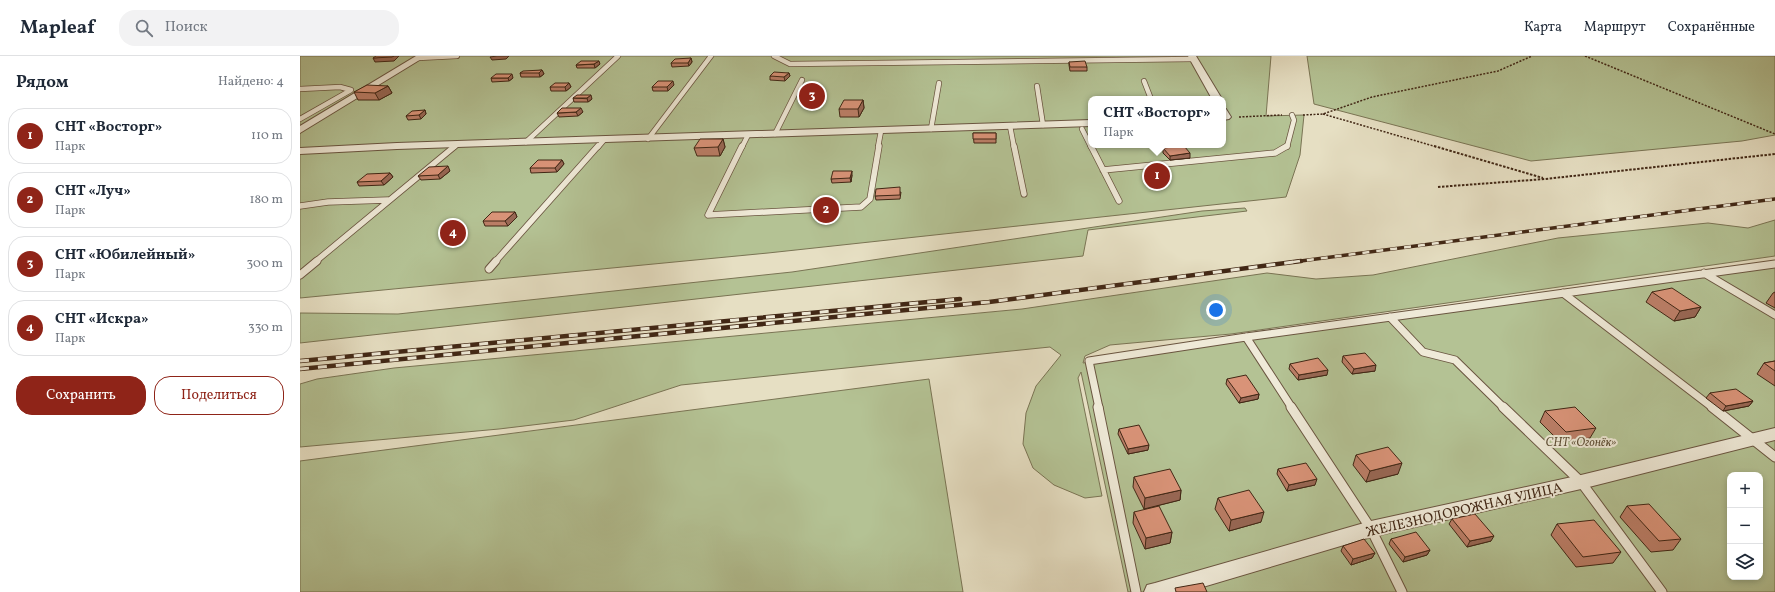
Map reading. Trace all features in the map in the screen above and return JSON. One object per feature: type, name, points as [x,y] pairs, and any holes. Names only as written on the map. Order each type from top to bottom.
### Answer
[{"type":"street","points":[[300,130],[420,57]]},
{"type":"street","points":[[1193,57],[1216,96]]},
{"type":"street","points":[[300,151],[458,144],[1010,126],[1087,126]]},
{"type":"street","name":"ЖЕЛЕЗНОДОРОЖНАЯ УЛИЦА","points":[[1155,592],[1371,530],[1581,482],[1775,434]]},
{"type":"lane","points":[[420,57],[457,56]]},
{"type":"lane","points":[[526,142],[618,56]]},
{"type":"lane","points":[[648,139],[711,56]]},
{"type":"lane","points":[[774,56],[790,64],[1193,57]]},
{"type":"lane","points":[[775,134],[802,80]]},
{"type":"lane","points":[[1144,80],[1150,96]]},
{"type":"lane","points":[[931,129],[939,83]]},
{"type":"lane","points":[[1037,86],[1043,125]]},
{"type":"lane","points":[[300,89],[340,87],[351,90],[300,119]]},
{"type":"lane","points":[[1103,170],[1275,153],[1287,148],[1294,120],[1292,115]]},
{"type":"lane","points":[[1010,126],[1024,194]]},
{"type":"lane","points":[[748,135],[708,212],[708,215],[861,207],[870,199],[881,131]]},
{"type":"lane","points":[[489,269],[604,140]]},
{"type":"lane","points":[[300,275],[388,200],[458,144]]},
{"type":"lane","points":[[1095,148],[1103,170],[1119,201]]},
{"type":"lane","points":[[300,206],[328,202],[388,200]]},
{"type":"lane","points":[[1136,592],[1089,361],[1246,337],[1775,264]]},
{"type":"lane","points":[[1704,273],[1775,315]]},
{"type":"lane","points":[[1562,293],[1754,439],[1775,457]]},
{"type":"lane","points":[[1390,317],[1423,352],[1454,360],[1581,482],[1662,592]]},
{"type":"lane","points":[[1246,337],[1371,530],[1402,592]]},
{"type":"path","points":[[1226,115],[1323,114],[1372,97],[1498,72],[1532,56]]},
{"type":"path","points":[[1585,56],[1775,134]]},
{"type":"path","points":[[1323,114],[1545,178]]},
{"type":"path","points":[[1438,187],[1545,178],[1775,154]]},
{"type":"green space","points":[[300,56],[1271,56],[1266,116],[1304,115],[1300,155],[1286,197],[768,253],[300,298]]},
{"type":"green space","points":[[1307,56],[1775,56],[1775,135],[1742,141],[1531,161],[1314,104]]},
{"type":"green space","points":[[1245,208],[1247,211],[1088,230],[1083,256],[300,343],[300,313],[398,314],[792,272],[1202,211]]},
{"type":"green space","name":"СНТ «Огонёк»","points":[[1775,220],[1775,256],[1231,334],[1110,345],[1085,356],[1083,363],[1775,263],[1775,592],[1128,592],[1081,372],[1078,378],[1102,496],[1085,498],[1054,485],[1033,468],[1023,444],[1026,413],[1036,386],[1061,355],[1050,347],[681,385],[574,420],[499,429],[300,447],[300,384],[317,379],[394,368],[1022,309],[1267,273],[1316,279],[1373,275],[1558,238],[1708,223],[1748,228]]},
{"type":"green space","points":[[929,379],[963,592],[300,592],[300,461]]},
{"type":"building","points":[[376,56],[394,56],[373,58]]},
{"type":"building","points":[[691,58],[688,63],[671,63],[675,59]]},
{"type":"building","points":[[581,61],[599,61],[594,64],[576,65]]},
{"type":"building","points":[[1085,61],[1087,67],[1070,67],[1069,62]]},
{"type":"building","points":[[542,70],[539,73],[520,73],[523,71]]},
{"type":"building","points":[[774,72],[789,73],[784,77],[770,76]]},
{"type":"building","points":[[496,74],[512,74],[508,78],[491,78]]},
{"type":"building","points":[[658,81],[673,81],[667,87],[652,87]]},
{"type":"building","points":[[555,83],[569,83],[565,87],[550,87]]},
{"type":"building","points":[[367,85],[388,86],[375,93],[354,92]]},
{"type":"building","points":[[577,95],[591,95],[587,98],[573,98]]},
{"type":"building","points":[[844,100],[863,100],[858,109],[839,109]]},
{"type":"building","points":[[562,108],[581,108],[576,112],[557,113]]},
{"type":"building","points":[[425,110],[419,115],[406,116],[412,111]]},
{"type":"building","points":[[973,133],[996,133],[996,139],[973,139]]},
{"type":"building","points":[[700,139],[723,139],[718,147],[694,148]]},
{"type":"building","points":[[1163,148],[1186,148],[1190,153],[1170,156]]},
{"type":"building","points":[[538,160],[562,160],[555,168],[530,168]]},
{"type":"building","points":[[448,166],[438,175],[418,176],[429,167]]},
{"type":"building","points":[[833,171],[852,171],[850,178],[831,179]]},
{"type":"building","points":[[390,173],[381,181],[357,182],[367,174]]},
{"type":"building","points":[[900,187],[900,195],[875,196],[876,189]]},
{"type":"building","points":[[492,212],[515,212],[505,221],[483,221]]},
{"type":"building","points":[[1672,288],[1701,307],[1680,311],[1652,292]]},
{"type":"building","points":[[1365,353],[1376,365],[1354,369],[1343,356]]},
{"type":"building","points":[[1318,358],[1328,370],[1299,375],[1290,364]]},
{"type":"building","points":[[1775,361],[1775,371],[1764,363]]},
{"type":"building","points":[[1246,375],[1259,394],[1241,398],[1227,379]]},
{"type":"building","points":[[1736,389],[1753,401],[1726,406],[1710,393]]},
{"type":"building","points":[[1575,407],[1596,428],[1566,432],[1545,411]]},
{"type":"building","points":[[1139,425],[1149,445],[1128,449],[1119,429]]},
{"type":"building","points":[[1388,447],[1402,463],[1370,471],[1356,455]]},
{"type":"building","points":[[1306,463],[1317,479],[1289,485],[1278,469]]},
{"type":"building","points":[[1170,469],[1181,490],[1145,498],[1134,477]]},
{"type":"building","points":[[1249,490],[1264,512],[1231,520],[1218,498]]},
{"type":"building","points":[[1649,504],[1681,539],[1659,541],[1627,506]]},
{"type":"building","points":[[1159,506],[1172,532],[1146,538],[1134,512]]},
{"type":"building","points":[[1475,514],[1494,536],[1470,541],[1452,519]]},
{"type":"building","points":[[1594,520],[1621,552],[1583,557],[1557,524]]},
{"type":"building","points":[[1416,532],[1430,550],[1405,557],[1391,539]]},
{"type":"building","points":[[1364,539],[1375,553],[1353,559],[1343,546]]},
{"type":"building","points":[[1203,583],[1207,592],[1176,592],[1175,588]]},
{"type":"railway","points":[[1293,262],[1775,199]]},
{"type":"railway","points":[[300,369],[989,302],[1301,261]]},
{"type":"railway","points":[[300,361],[960,299]]},
{"type":"place","name":"СНТ «Юбилейный»","points":[[812,96]]},
{"type":"place","name":"СНТ «Восторг»","points":[[1157,176]]},
{"type":"place","name":"СНТ «Луч»","points":[[826,210]]},
{"type":"place","name":"СНТ «Искра»","points":[[453,233]]}]
